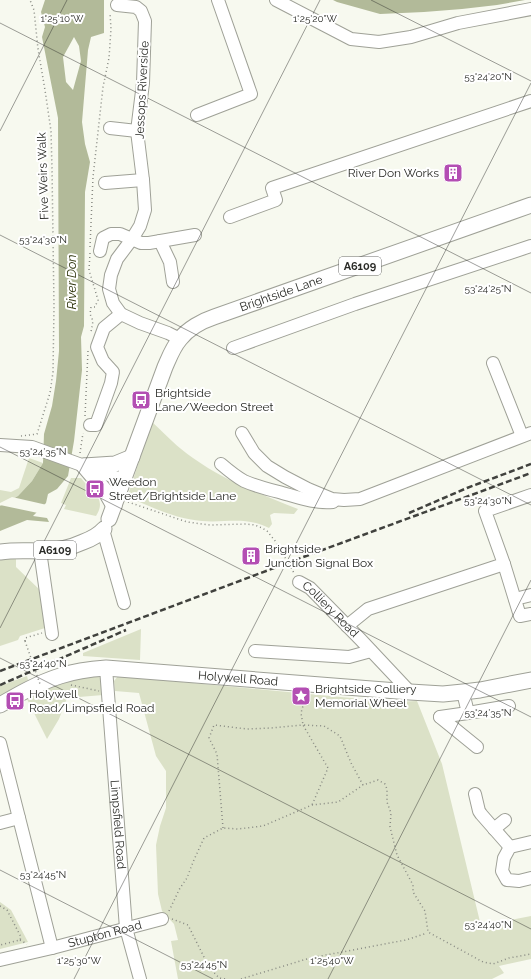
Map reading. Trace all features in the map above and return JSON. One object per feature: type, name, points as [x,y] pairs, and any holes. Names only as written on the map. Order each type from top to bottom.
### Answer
[{"type":"main road","name":"Brightside Lane","points":[[123,480],[165,367],[180,339],[190,330],[208,319],[531,205]]},
{"type":"main road","points":[[80,462],[115,464],[132,457]]},
{"type":"main road","points":[[80,462],[106,492],[109,516]]},
{"type":"main road","name":"A6109","points":[[0,552],[8,550],[55,550],[76,545],[95,537],[109,516],[123,480]]},
{"type":"main road","name":"Holywell Road","points":[[0,705],[40,684],[60,676],[89,669],[106,668],[443,694],[480,690],[531,680]]},
{"type":"street","points":[[196,115],[251,94],[218,0]]},
{"type":"street","points":[[276,0],[351,39],[379,42],[411,37],[458,23],[531,9]]},
{"type":"street","name":"Jessops Riverside","points":[[114,6],[136,7],[141,11],[145,21],[142,84],[137,131],[145,210],[140,226],[118,259],[111,275],[109,289],[113,303],[121,314]]},
{"type":"street","points":[[230,217],[276,200],[272,188],[531,101]]},
{"type":"street","points":[[110,128],[137,131]]},
{"type":"street","points":[[105,183],[143,180]]},
{"type":"street","points":[[100,251],[103,238],[111,234],[120,234],[141,243],[195,235]]},
{"type":"street","points":[[160,241],[170,262],[173,282]]},
{"type":"street","points":[[233,348],[355,304],[531,246]]},
{"type":"street","points":[[86,425],[96,425],[111,383],[113,372],[103,361],[97,346],[104,328],[121,314],[180,339]]},
{"type":"street","points":[[221,464],[232,474],[254,485],[308,500],[326,502],[360,499],[527,435],[493,363]]},
{"type":"street","points":[[242,433],[254,453],[267,466],[285,478],[332,499],[344,500]]},
{"type":"street","points":[[0,445],[32,447],[80,462],[123,480]]},
{"type":"street","points":[[531,495],[485,512],[504,564],[520,616],[531,614]]},
{"type":"street","points":[[109,516],[124,603]]},
{"type":"street","points":[[40,551],[50,633]]},
{"type":"street","points":[[347,626],[368,609],[504,564]]},
{"type":"street","name":"Colliery Road","points":[[300,582],[310,588],[410,692]]},
{"type":"street","points":[[515,599],[531,595]]},
{"type":"street","points":[[255,650],[349,657],[371,651]]},
{"type":"street","name":"Limpsfield Road","points":[[106,668],[126,928],[140,979]]},
{"type":"street","points":[[463,692],[468,713]]},
{"type":"street","points":[[477,746],[440,717],[509,706]]},
{"type":"street","points":[[0,743],[52,948]]},
{"type":"street","points":[[475,794],[479,811],[510,847]]},
{"type":"street","points":[[0,823],[19,818]]},
{"type":"street","points":[[491,825],[505,820]]},
{"type":"street","points":[[531,842],[510,847],[504,858],[502,871],[507,880],[519,881],[531,878]]},
{"type":"street","name":"Stupton Road","points":[[0,960],[162,919]]},
{"type":"path","name":"Five Weirs Walk","points":[[17,436],[25,435],[32,438],[37,434],[50,393],[53,372],[54,307],[51,131],[38,49],[34,10],[30,0]]},
{"type":"path","points":[[90,334],[93,321],[90,314],[91,307],[95,307],[98,300],[88,270],[92,223],[93,177],[103,87],[109,58],[114,6]]},
{"type":"path","points":[[80,462],[86,425],[88,349]]},
{"type":"path","name":"Colliery Road","points":[[109,516],[210,525],[246,524],[262,528],[276,542],[296,579],[300,582]]},
{"type":"path","points":[[40,684],[25,638],[50,633]]},
{"type":"path","points":[[69,684],[97,691],[108,696]]},
{"type":"path","points":[[309,684],[301,713],[302,725],[328,768],[312,805]]},
{"type":"path","points":[[224,828],[217,754],[209,738],[214,725],[247,729],[302,725],[324,726],[340,736],[351,764],[363,785]]},
{"type":"path","points":[[162,919],[170,910],[180,888],[187,878],[204,838],[224,828],[238,829],[263,826],[312,805],[338,802],[363,785],[378,780],[385,784],[387,790],[387,802],[391,813],[390,827],[397,855],[413,885],[413,892],[425,911],[428,932]]},
{"type":"path","points":[[0,906],[7,910],[21,937],[20,940],[0,945]]},
{"type":"path","points":[[162,919],[172,919],[188,924],[209,967],[219,978],[226,979]]},
{"type":"path","points":[[241,979],[310,958],[406,940],[428,932],[483,962],[493,964],[509,958],[531,954]]},
{"type":"shaded area","points":[[152,422],[182,450],[218,474],[244,487],[298,509],[294,514],[274,513],[270,515],[272,524],[269,528],[261,524],[244,521],[202,521],[183,518],[147,506],[130,498],[128,495]]},
{"type":"shaded area","points":[[29,458],[43,463],[32,481],[18,496],[0,506],[0,490],[11,492],[19,488]]},
{"type":"shaded area","points":[[71,478],[81,478],[91,490],[93,489],[100,502],[96,516],[64,509],[66,505],[61,503]]},
{"type":"shaded area","points":[[16,558],[16,567],[41,591],[45,628],[20,636],[18,640],[0,646],[0,560]]},
{"type":"shaded area","points":[[141,629],[140,660],[83,656],[83,653]]},
{"type":"shaded area","points":[[98,675],[101,679],[103,695],[67,698],[59,719],[47,739],[26,697],[61,680]]},
{"type":"shaded area","points":[[27,676],[28,680],[0,696],[0,686]]},
{"type":"shaded area","points":[[118,676],[393,702],[417,701],[442,764],[481,926],[531,916],[531,959],[499,966],[504,973],[492,979],[178,979],[171,941],[178,940],[174,924],[162,911],[158,894],[156,845],[166,808],[166,771],[156,756],[139,693],[115,691],[114,681]]},
{"type":"shaded area","points":[[0,902],[11,910],[28,942],[0,949]]},
{"type":"water","name":"River Don","points":[[45,0],[104,0],[104,33],[91,37],[88,50],[82,122],[85,144],[90,162],[85,192],[84,326],[81,337],[82,370],[74,441],[68,476],[57,489],[48,494],[46,503],[33,516],[47,518],[49,522],[27,520],[0,531],[0,506],[18,496],[32,481],[43,463],[44,434],[52,406],[59,351],[58,118],[42,37],[45,27],[41,12]],"holes":[[[74,37],[79,46],[81,61],[73,90],[66,82],[63,57]]]},
{"type":"water","points":[[333,0],[525,0],[462,9],[380,14]]},
{"type":"pier","points":[[12,497],[47,505],[38,513],[0,505],[0,503]]},
{"type":"railway","points":[[409,513],[467,488],[531,464]]},
{"type":"railway","points":[[0,671],[531,473]]},
{"type":"railway","points":[[0,685],[126,630]]},
{"type":"place","name":"River Don Works","points":[[453,173]]},
{"type":"place","name":"Brightside Lane/Weedon Street","points":[[141,400]]},
{"type":"place","name":"Weedon Street/Brightside Lane","points":[[95,489]]},
{"type":"place","name":"Brightside Junction Signal Box","points":[[251,556]]},
{"type":"place","name":"Brightside Colliery Memorial Wheel","points":[[301,696]]},
{"type":"place","name":"Holywell Road/Limpsfield Road","points":[[15,701]]}]
